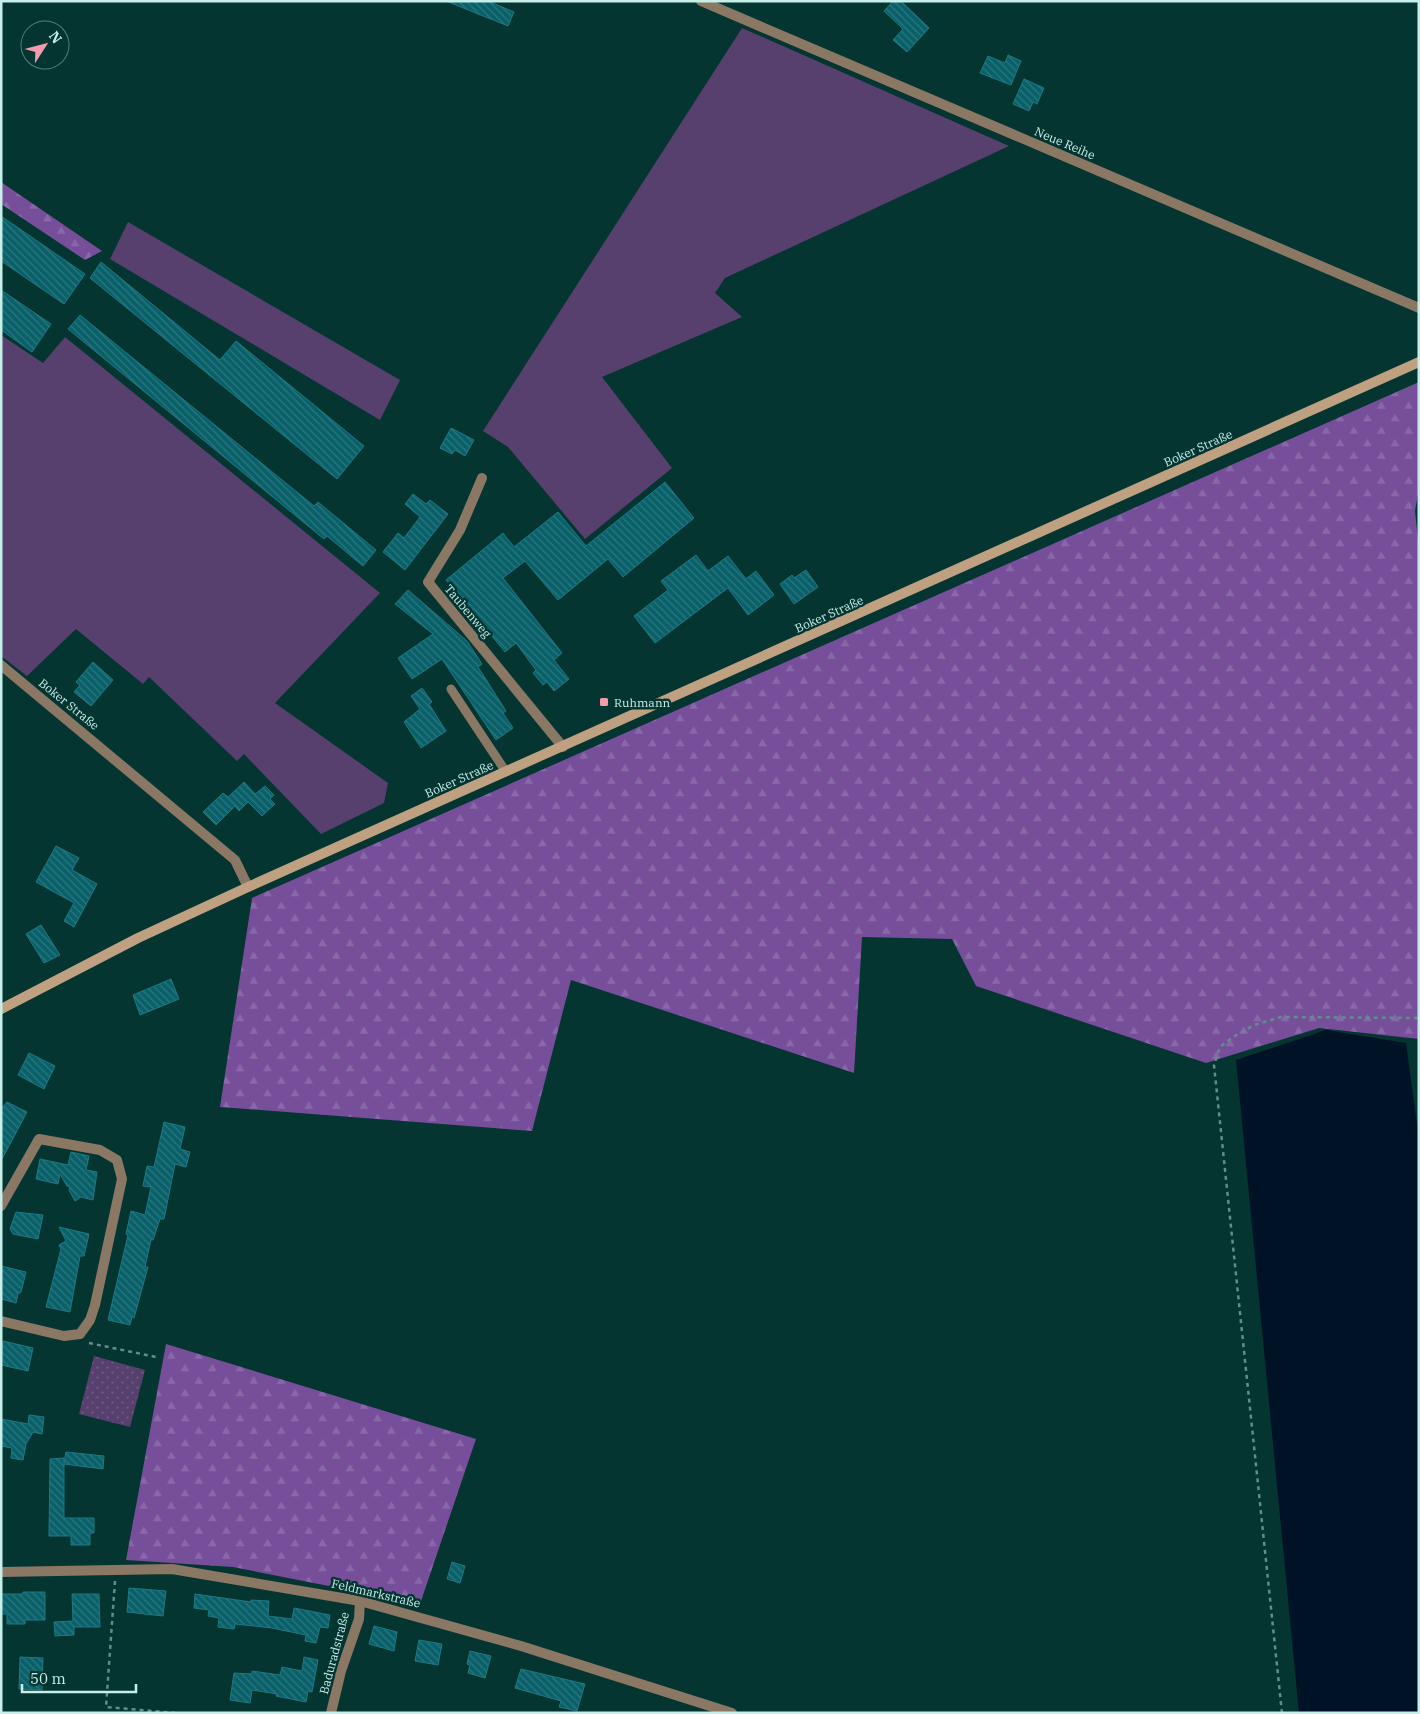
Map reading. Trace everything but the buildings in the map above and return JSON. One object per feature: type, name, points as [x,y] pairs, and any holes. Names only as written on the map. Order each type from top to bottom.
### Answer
[{"type":"main road","name":"Boker Straße","points":[[1,1009],[138,938],[248,887],[1419,362]]},
{"type":"street","name":"Neue Reihe","points":[[701,1],[1419,308]]},
{"type":"street","name":"Taubenweg","points":[[482,478],[460,530],[428,582],[563,747]]},
{"type":"street","name":"Boker Straße","points":[[1,665],[235,860],[248,887]]},
{"type":"street","points":[[1,1206],[39,1139],[100,1150],[118,1160],[122,1179],[95,1305],[90,1320],[80,1334],[64,1336],[1,1321]]},
{"type":"street","name":"Feldmarkstraße","points":[[1,1572],[116,1568],[172,1569],[360,1600],[522,1646],[732,1713]]},
{"type":"street","name":"Baduradstraße","points":[[331,1713],[341,1671],[358,1619],[360,1600]]},
{"type":"lane","points":[[451,689],[506,772]]},
{"type":"path","points":[[1282,1713],[1214,1065],[1220,1047],[1233,1037],[1254,1025],[1281,1017],[1419,1018]]},
{"type":"path","points":[[80,1334],[87,1343],[156,1357]]},
{"type":"path","points":[[116,1568],[106,1707],[176,1713]]},
{"type":"shaded area","points":[[742,28],[1009,146],[725,278],[715,293],[742,317],[602,377],[672,468],[585,539],[508,447],[483,431]]},
{"type":"shaded area","points":[[128,222],[400,380],[380,420],[110,259]]},
{"type":"shaded area","points":[[1,335],[43,363],[65,337],[380,593],[275,703],[388,783],[384,803],[321,834],[244,754],[237,761],[149,677],[143,684],[76,629],[27,676],[1,656]]},
{"type":"shaded area","points":[[94,1356],[145,1370],[130,1427],[79,1414]]},
{"type":"green space","points":[[1,182],[102,251],[85,260],[1,204]]},
{"type":"green space","points":[[1419,382],[1419,488],[1415,511],[1419,550],[1419,1039],[1319,1028],[1206,1063],[976,986],[952,939],[862,937],[854,1073],[571,980],[532,1131],[220,1107],[252,898]]},
{"type":"green space","points":[[166,1344],[476,1439],[420,1604],[233,1567],[126,1560]]},
{"type":"water","points":[[1326,1030],[1406,1043],[1419,1139],[1419,1713],[1299,1713],[1236,1060]]},
{"type":"place","name":"Ruhmann","points":[[604,702]]}]
